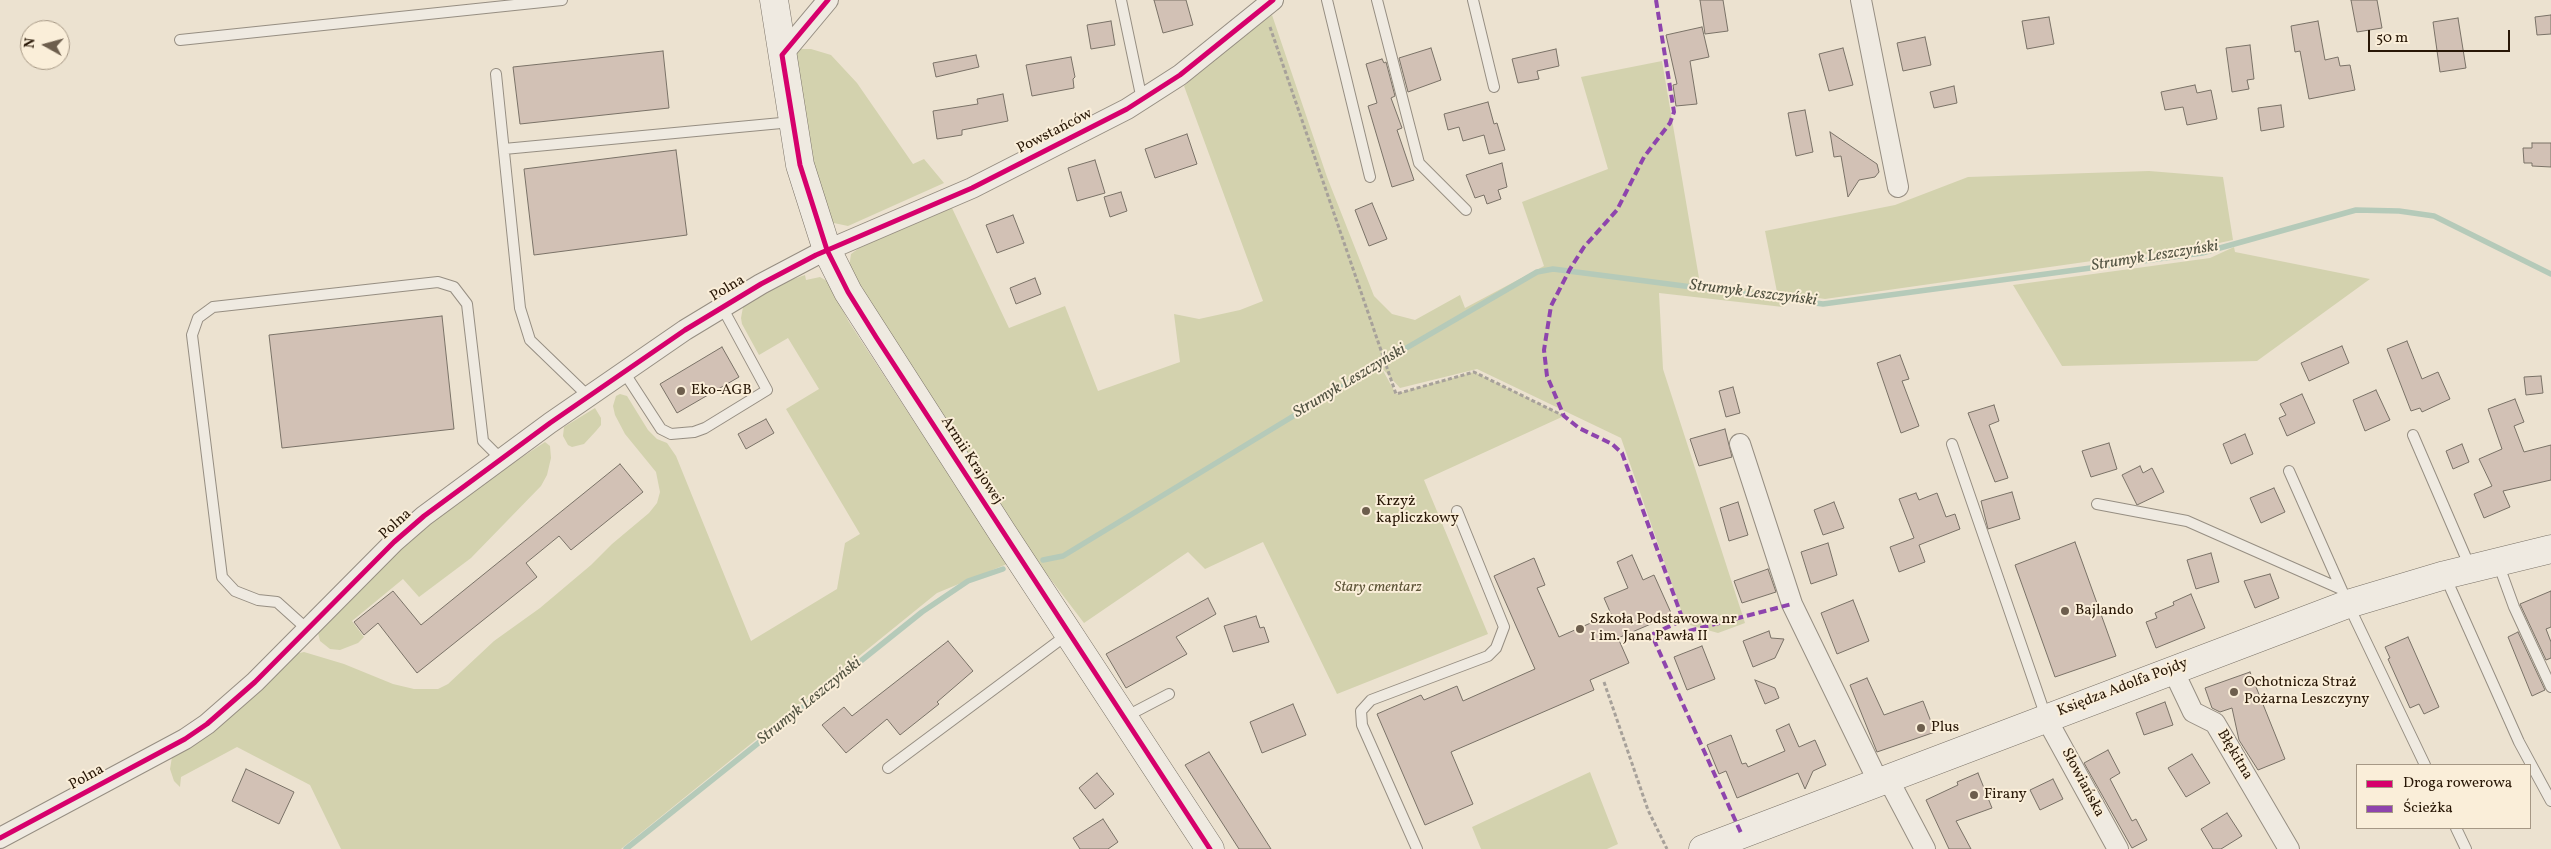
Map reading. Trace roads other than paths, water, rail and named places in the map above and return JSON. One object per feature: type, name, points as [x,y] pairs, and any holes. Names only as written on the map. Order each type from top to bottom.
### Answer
[{"type":"street","name":"Armii Krajowej","points":[[774,0],[800,165],[827,250],[848,292],[1210,849]]},
{"type":"street","points":[[782,55],[828,0]]},
{"type":"street","points":[[1861,0],[1898,187]]},
{"type":"street","name":"Powstańców","points":[[827,250],[972,188],[1142,100],[1180,75],[1268,4]]},
{"type":"street","name":"Polna","points":[[0,838],[185,739],[207,724],[255,682],[400,537],[500,458],[588,396],[722,307],[827,250]]},
{"type":"street","points":[[1740,444],[1792,604],[1882,779],[1925,849]]},
{"type":"street","name":"Księdza Adolfa Pojdy","points":[[1703,849],[1743,837],[1882,779],[2173,670],[2344,597],[2498,562],[2549,554]]},
{"type":"street","name":"Błękitna","points":[[2173,670],[2193,712],[2214,723],[2289,849]]},
{"type":"street","name":"Słowiańska","points":[[2046,718],[2118,849]]},
{"type":"lane","points":[[180,40],[562,0]]},
{"type":"lane","points":[[1121,0],[1142,100]]},
{"type":"lane","points":[[1327,0],[1370,177]]},
{"type":"lane","points":[[1377,0],[1419,164],[1466,210]]},
{"type":"lane","points":[[1473,0],[1494,87]]},
{"type":"lane","points":[[496,74],[520,308],[530,340],[588,396]]},
{"type":"lane","points":[[504,148],[793,122]]},
{"type":"lane","points":[[307,629],[277,602],[258,600],[235,591],[222,576],[192,335],[198,318],[213,307],[438,282],[454,287],[467,304],[483,441],[500,458]]},
{"type":"lane","points":[[624,372],[661,429],[671,434],[694,432],[705,428],[767,390],[722,307]]},
{"type":"lane","points":[[2413,435],[2458,572],[2519,742],[2531,764]]},
{"type":"lane","points":[[1952,444],[2046,718]]},
{"type":"lane","points":[[2289,472],[2344,597],[2425,764]]},
{"type":"lane","points":[[2097,504],[2187,521],[2344,597]]},
{"type":"lane","points":[[1417,849],[1362,725],[1361,711],[1371,700],[1488,656],[1496,648],[1504,627],[1457,511]]},
{"type":"lane","points":[[2498,562],[2514,607],[2551,687]]},
{"type":"lane","points":[[888,768],[1069,634]]},
{"type":"lane","points":[[1124,718],[1169,694]]},
{"type":"lane","points":[[2531,764],[2551,801]]},
{"type":"lane","points":[[2456,829],[2466,849]]},
{"type":"waterway","name":"Strumyk Leszczyński","points":[[1043,560],[1063,556],[1384,361],[1537,272],[1553,269],[1823,304],[2202,253],[2356,210],[2399,211],[2434,216],[2551,274]]},
{"type":"waterway","name":"Strumyk Leszczyński","points":[[626,849],[922,612],[968,581],[1003,569]]},
{"type":"place","name":"Eko-AGB","points":[[681,391]]},
{"type":"place","name":"Krzyż kapliczkowy","points":[[1366,511]]},
{"type":"place","name":"Bajlando","points":[[2065,611]]},
{"type":"place","name":"Szkoła Podstawowa nr 1 im. Jana Pawła II","points":[[1580,629]]},
{"type":"place","name":"Ochotnicza Straż Pożarna Leszczyny","points":[[2234,692]]},
{"type":"place","name":"Plus","points":[[1921,728]]},
{"type":"place","name":"Firany","points":[[1974,795]]},
{"type":"park label","name":"Stary cmentarz","points":[[1378,588]]}]
